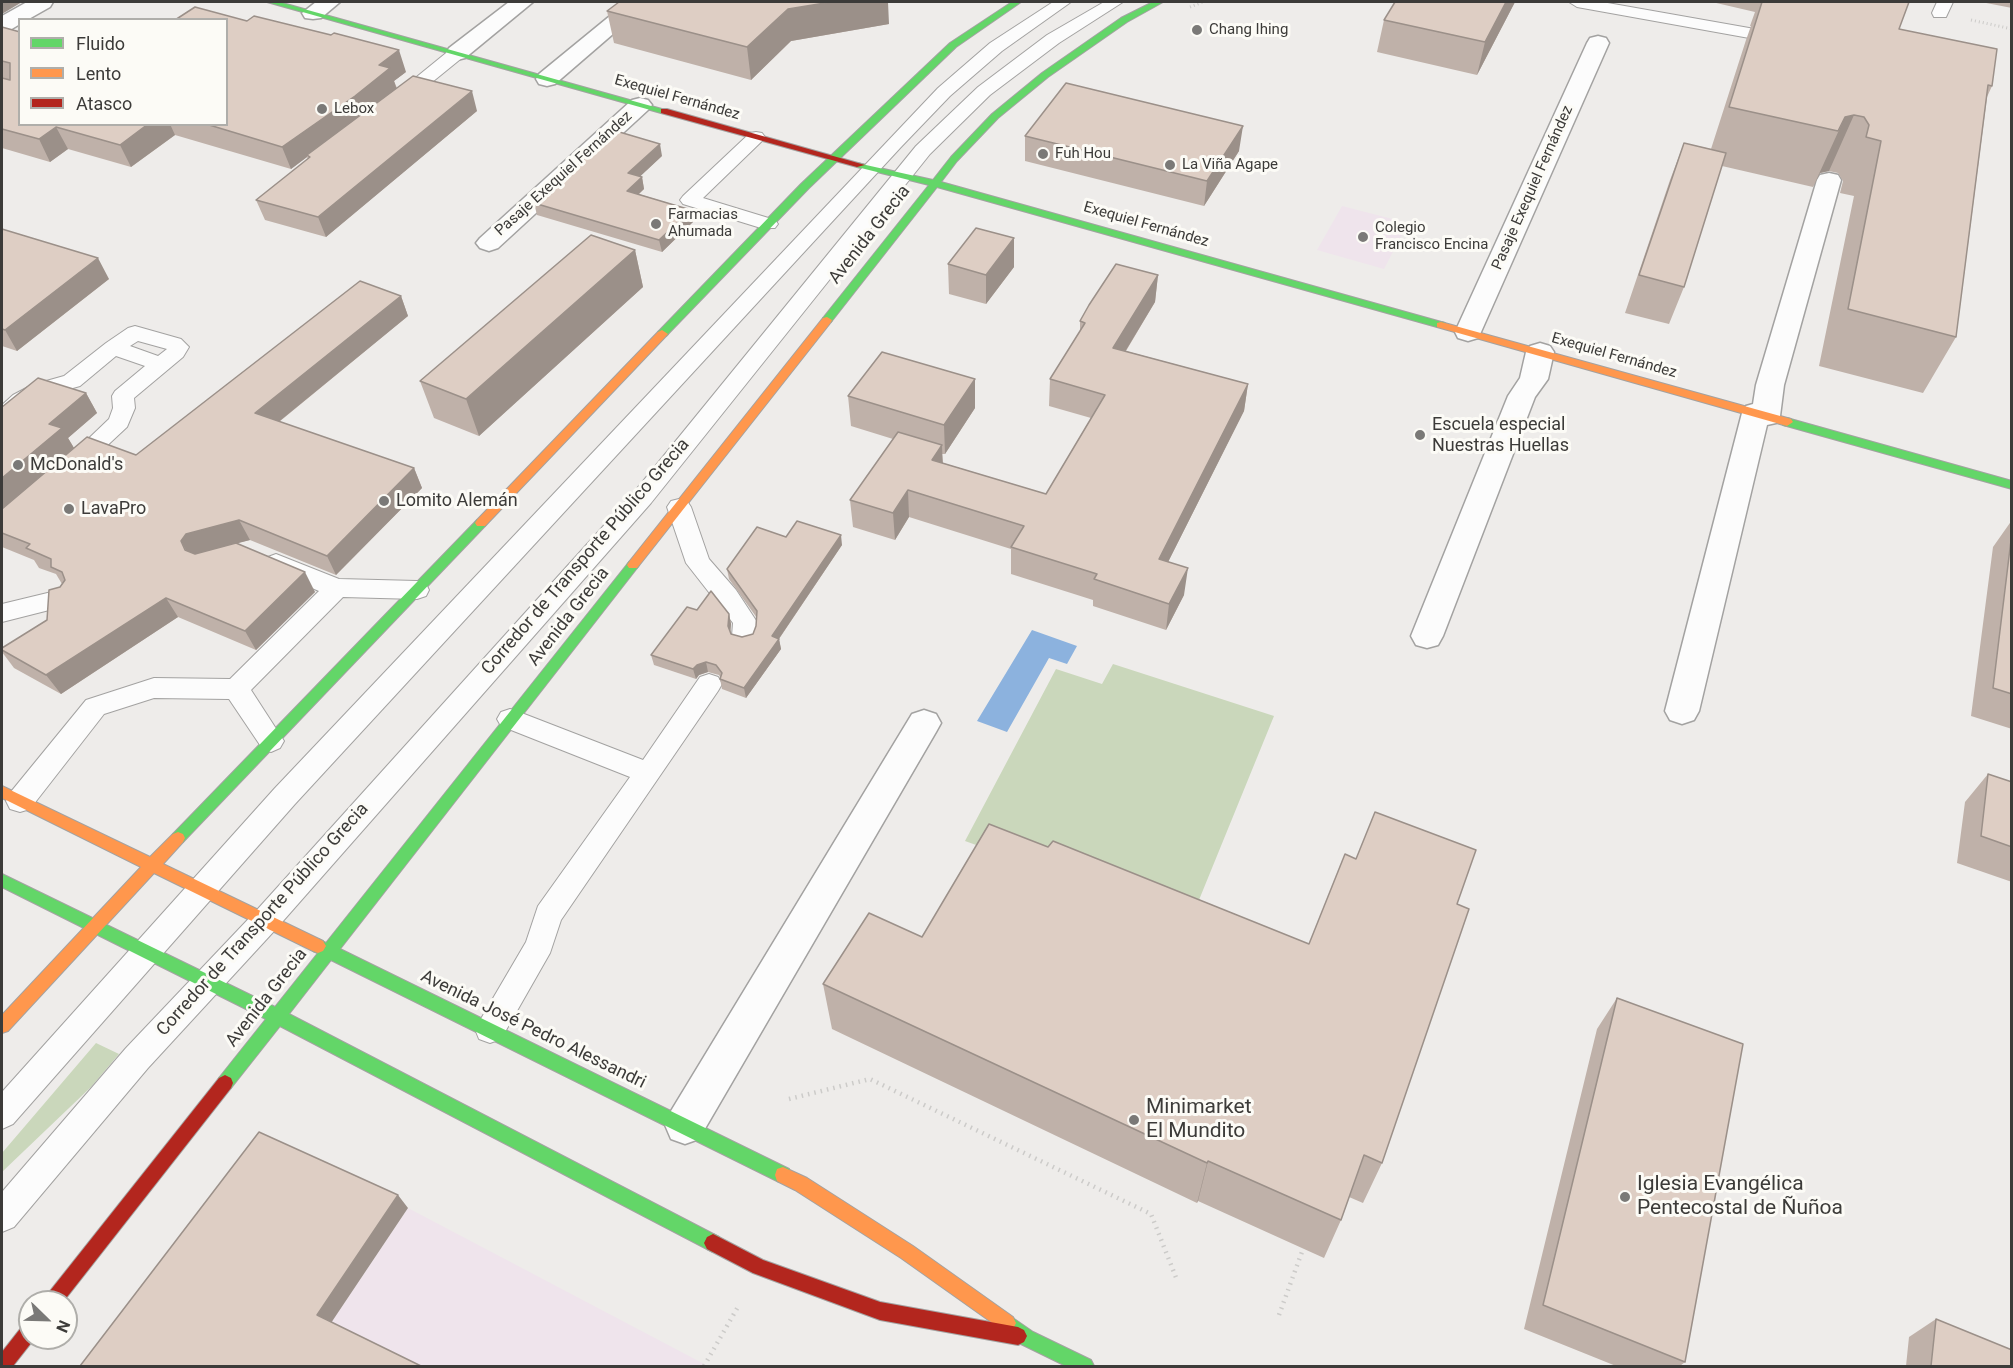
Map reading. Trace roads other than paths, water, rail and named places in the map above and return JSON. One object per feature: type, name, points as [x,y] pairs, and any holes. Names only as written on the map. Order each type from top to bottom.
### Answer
[{"type":"main road","name":"Exequiel Fernández","points":[[271,2],[321,7],[457,53],[547,79],[835,159],[934,183],[2012,485]]},
{"type":"main road","points":[[2,1026],[152,865],[768,224],[889,104],[953,45],[1017,2]]},
{"type":"main road","name":"Avenida Grecia","points":[[60,1290],[934,183],[995,116],[1045,75],[1115,26],[1160,2]]},
{"type":"main road","name":"Avenida José Pedro Alessandri","points":[[10,797],[490,1029],[801,1184],[907,1252],[1027,1338],[1085,1366]]},
{"type":"main road","name":"Avenida José Pedro Alessandri","points":[[2,880],[275,1016],[759,1267],[880,1311],[1027,1338]]},
{"type":"main road","points":[[2,1366],[18,1345]]},
{"type":"street","points":[[2,25],[42,2]]},
{"type":"street","points":[[457,53],[522,2]]},
{"type":"street","points":[[547,79],[639,2]]},
{"type":"street","name":"Pasaje Exequiel Fernández","points":[[1468,332],[1598,43]]},
{"type":"street","name":"Pasaje Exequiel Fernández","points":[[489,243],[640,105]]},
{"type":"street","points":[[1682,711],[1761,414],[1829,180]]},
{"type":"street","points":[[1427,636],[1522,396],[1534,379],[1540,352]]},
{"type":"street","points":[[685,1125],[924,723]]},
{"type":"lane","points":[[2,1114],[201,889],[944,92],[996,47],[1063,2]]},
{"type":"lane","name":"Corredor de Transporte Público Grecia","points":[[2,1216],[137,1058],[266,920],[643,497],[923,150],[984,91],[1053,39],[1115,2]]},
{"type":"lane","points":[[1577,2],[1766,36]]},
{"type":"lane","points":[[387,111],[457,53]]},
{"type":"lane","points":[[756,137],[690,200],[768,224]]},
{"type":"lane","points":[[2,416],[21,400],[40,390],[72,381],[113,348],[161,364],[123,396],[124,408],[119,422],[108,435],[54,479]]},
{"type":"lane","points":[[679,507],[698,564],[727,596],[745,622],[744,636]]},
{"type":"lane","points":[[260,556],[337,588],[417,590]]},
{"type":"lane","points":[[10,797],[95,706],[154,688],[236,689],[337,588]]},
{"type":"lane","points":[[2,613],[64,597]]},
{"type":"lane","points":[[490,1029],[524,976],[540,944],[548,915],[709,684]]},
{"type":"lane","points":[[236,689],[271,741]]},
{"type":"lane","points":[[510,719],[648,772]]},
{"type":"water","points":[[1032,630],[1077,646],[1067,664],[1049,658],[1007,732],[977,721]]},
{"type":"place","name":"Chang Ihing","points":[[1197,30]]},
{"type":"place","name":"Lebox","points":[[322,109]]},
{"type":"place","name":"Fuh Hou","points":[[1043,154]]},
{"type":"place","name":"La Viña Agape","points":[[1170,165]]},
{"type":"place","name":"Farmacias Ahumada","points":[[656,224]]},
{"type":"place","name":"Colegio Francisco Encina","points":[[1363,237]]},
{"type":"place","name":"Escuela especial Nuestras Huellas","points":[[1420,435]]},
{"type":"place","name":"McDonald's","points":[[18,465]]},
{"type":"place","name":"Lomito Alemán","points":[[384,501]]},
{"type":"place","name":"LavaPro","points":[[69,509]]},
{"type":"place","name":"Minimarket El Mundito","points":[[1134,1120]]},
{"type":"place","name":"Iglesia Evangélica Pentecostal de Ñuñoa","points":[[1625,1197]]}]
